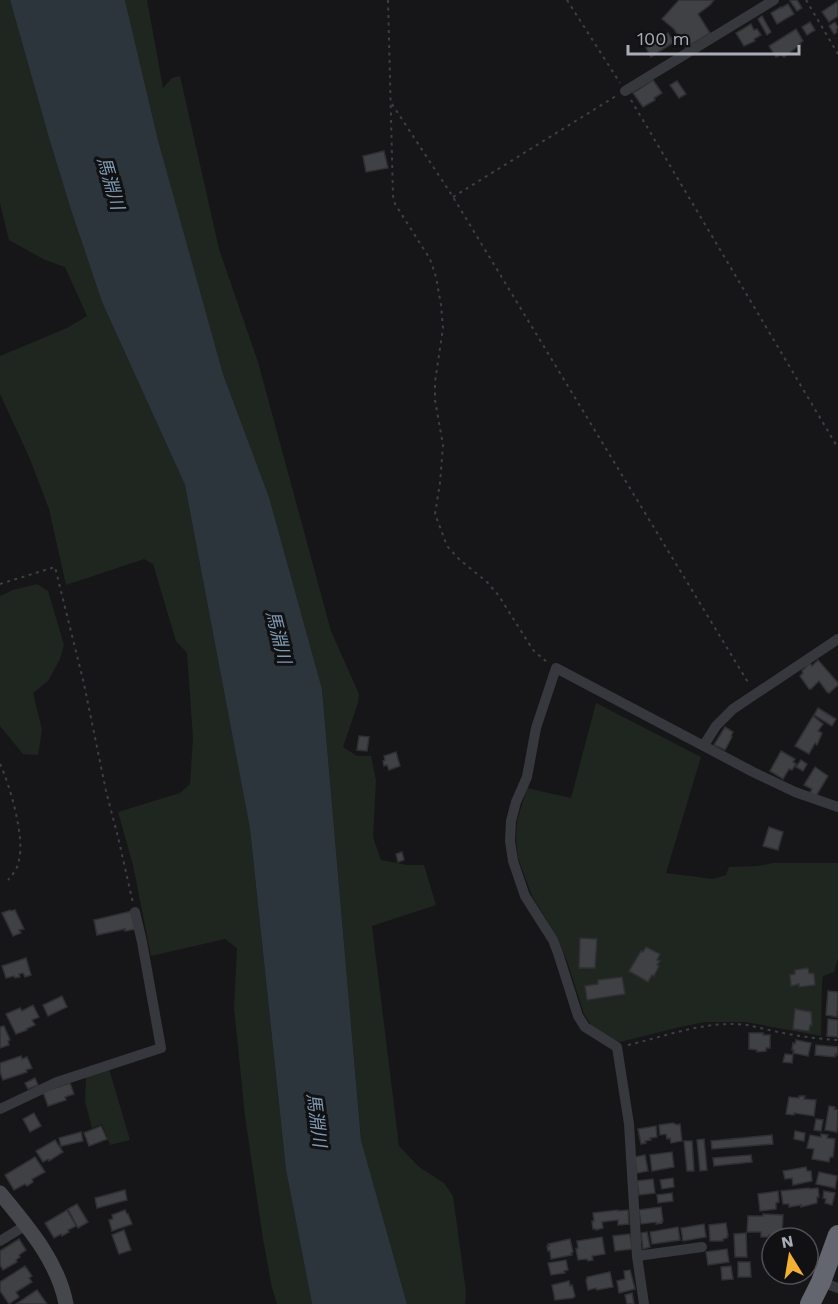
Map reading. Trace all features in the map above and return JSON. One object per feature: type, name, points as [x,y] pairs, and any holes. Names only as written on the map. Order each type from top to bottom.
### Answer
[{"type":"highway","points":[[810,1304],[829,1285],[838,1235]]},
{"type":"street","points":[[625,91],[774,0]]},
{"type":"street","points":[[704,745],[716,726],[734,710],[838,639]]},
{"type":"street","points":[[644,1304],[637,1256],[629,1124],[617,1047],[585,1027],[578,1016],[553,940],[525,896],[513,861],[510,841],[511,821],[516,802],[527,777],[536,728],[556,668],[753,772],[795,792],[838,807]]},
{"type":"street","points":[[0,1109],[57,1082],[161,1048],[135,912]]},
{"type":"street","points":[[0,1193],[45,1252],[57,1276],[66,1304]]},
{"type":"street","points":[[0,1241],[26,1225]]},
{"type":"street","points":[[637,1256],[702,1247]]},
{"type":"path","points":[[388,0],[393,196],[395,204],[430,259],[441,305],[443,328],[435,382],[435,400],[443,445],[435,514],[447,546],[487,582],[499,596],[533,650],[556,668]]},
{"type":"path","points":[[567,0],[625,91],[838,448]]},
{"type":"path","points":[[806,0],[838,54]]},
{"type":"path","points":[[453,197],[625,91]]},
{"type":"path","points":[[391,102],[453,197],[755,694]]},
{"type":"path","points":[[0,584],[55,567],[84,684],[106,791],[135,912]]},
{"type":"path","points":[[0,764],[6,776],[18,824],[21,848],[19,862],[8,880]]},
{"type":"path","points":[[617,1047],[704,1026],[731,1025],[748,1025],[807,1038],[838,1040]]},
{"type":"shaded area","points":[[0,0],[10,0],[49,138],[102,302],[185,485],[250,829],[286,1170],[312,1304],[277,1304],[272,1288],[245,1116],[234,1008],[237,948],[225,939],[151,956],[133,865],[118,812],[180,793],[190,784],[193,738],[187,653],[176,641],[153,564],[144,559],[66,585],[49,509],[30,459],[0,394],[0,356],[67,328],[87,316],[65,267],[45,260],[9,240],[0,203]]},
{"type":"shaded area","points":[[125,0],[147,0],[163,88],[172,78],[180,76],[219,249],[258,362],[331,631],[359,694],[343,747],[357,756],[371,756],[376,780],[373,837],[381,860],[407,865],[424,865],[436,905],[372,926],[399,1146],[419,1167],[444,1183],[453,1196],[466,1292],[465,1304],[407,1304],[361,1140],[322,689],[269,497],[223,374],[158,140]]},
{"type":"shaded area","points":[[37,584],[48,591],[64,645],[60,659],[48,681],[33,693],[42,730],[38,755],[23,754],[0,726],[0,596]]},
{"type":"shaded area","points":[[596,703],[701,757],[666,873],[713,879],[726,875],[729,867],[773,863],[838,863],[838,958],[834,972],[823,976],[821,1036],[746,1022],[705,1022],[620,1042],[613,1040],[591,1025],[584,1014],[557,937],[532,896],[518,858],[516,839],[517,821],[527,788],[571,798]]},
{"type":"shaded area","points":[[109,1069],[130,1140],[110,1145],[102,1124],[92,1128],[85,1101],[86,1077]]},
{"type":"water","name":"馬淵川","points":[[10,0],[125,0],[158,140],[223,374],[269,497],[322,689],[361,1140],[407,1304],[312,1304],[286,1170],[250,829],[185,485],[102,302],[49,138]]},
{"type":"building","points":[[679,0],[714,0],[698,14],[710,33],[686,48],[674,29],[662,19]]},
{"type":"building","points":[[797,0],[802,8],[797,11],[790,1]]},
{"type":"building","points":[[838,1],[838,16],[829,22],[822,12]]},
{"type":"building","points":[[788,4],[794,14],[777,24],[771,13]]},
{"type":"building","points":[[762,16],[771,32],[767,35],[758,19]]},
{"type":"building","points":[[810,22],[815,30],[807,35],[802,27]]},
{"type":"building","points":[[835,22],[838,28],[834,34],[829,26]]},
{"type":"building","points":[[751,24],[754,30],[757,29],[761,35],[744,46],[736,33]]},
{"type":"building","points":[[796,29],[803,41],[801,44],[784,57],[781,55],[776,57],[769,46]]},
{"type":"building","points":[[668,33],[674,42],[651,57],[646,48]]},
{"type":"building","points":[[653,80],[662,93],[643,107],[633,93]]},
{"type":"building","points":[[677,81],[686,94],[679,98],[670,85]]},
{"type":"building","points":[[384,151],[388,168],[366,172],[363,156]]},
{"type":"building","points":[[818,660],[838,683],[829,693],[819,681],[809,689],[800,676],[810,663],[812,666]]},
{"type":"building","points":[[818,708],[836,719],[832,726],[814,715]]},
{"type":"building","points":[[813,716],[823,724],[818,731],[822,733],[817,745],[815,743],[809,754],[795,746]]},
{"type":"building","points":[[725,727],[733,732],[725,750],[714,745]]},
{"type":"building","points":[[359,736],[369,737],[367,751],[357,750]]},
{"type":"building","points":[[781,751],[795,759],[793,762],[796,764],[792,770],[789,769],[783,779],[770,771]]},
{"type":"building","points":[[396,752],[400,766],[389,770],[387,765],[384,766],[384,756]]},
{"type":"building","points":[[801,760],[807,764],[803,771],[796,767]]},
{"type":"building","points":[[815,767],[828,776],[816,796],[810,793],[812,789],[804,785]]},
{"type":"building","points":[[769,827],[783,832],[778,850],[763,846]]},
{"type":"building","points":[[402,852],[404,860],[398,862],[396,854]]},
{"type":"building","points":[[15,910],[24,929],[19,930],[21,933],[13,936],[2,913]]},
{"type":"building","points":[[132,911],[136,929],[97,935],[94,920]]},
{"type":"building","points":[[580,938],[597,939],[595,968],[579,968]]},
{"type":"building","points":[[646,947],[660,954],[657,960],[660,961],[657,965],[659,966],[648,982],[629,971]]},
{"type":"building","points":[[26,958],[31,975],[25,977],[23,973],[19,974],[20,977],[6,978],[2,966]]},
{"type":"building","points":[[808,968],[809,973],[814,974],[815,985],[791,986],[790,975],[795,974],[795,970]]},
{"type":"building","points":[[622,977],[625,994],[587,1000],[585,986],[598,984],[598,980]]},
{"type":"building","points":[[828,991],[838,992],[837,1017],[826,1015]]},
{"type":"building","points":[[62,996],[67,1007],[48,1016],[43,1005]]},
{"type":"building","points":[[33,1005],[39,1017],[32,1020],[35,1025],[16,1034],[6,1014],[20,1008],[22,1011]]},
{"type":"building","points":[[795,1009],[811,1012],[812,1025],[809,1031],[793,1029]]},
{"type":"building","points":[[828,1019],[838,1020],[838,1037],[827,1036]]},
{"type":"building","points":[[4,1026],[10,1040],[9,1045],[0,1048],[0,1027]]},
{"type":"building","points":[[749,1033],[770,1035],[770,1048],[757,1052],[757,1050],[749,1049]]},
{"type":"building","points":[[796,1040],[811,1043],[808,1056],[793,1053],[793,1043],[795,1044]]},
{"type":"building","points":[[816,1045],[838,1047],[837,1055],[835,1054],[835,1057],[815,1055]]},
{"type":"building","points":[[785,1054],[793,1055],[792,1063],[783,1062]]},
{"type":"building","points":[[21,1056],[22,1059],[27,1057],[32,1068],[3,1080],[0,1063]]},
{"type":"building","points":[[35,1078],[38,1085],[28,1089],[25,1083]]},
{"type":"building","points":[[70,1083],[74,1094],[65,1097],[66,1100],[48,1106],[43,1092]]},
{"type":"building","points":[[799,1096],[816,1100],[814,1116],[786,1114],[789,1097],[799,1098]]},
{"type":"building","points":[[829,1106],[838,1110],[837,1132],[825,1130]]},
{"type":"building","points":[[34,1113],[41,1126],[30,1132],[23,1119]]},
{"type":"building","points":[[816,1119],[823,1120],[821,1131],[814,1130]]},
{"type":"building","points":[[680,1124],[682,1141],[671,1143],[666,1134],[660,1135],[659,1125]]},
{"type":"building","points":[[101,1126],[107,1139],[89,1146],[84,1133]]},
{"type":"building","points":[[656,1126],[657,1137],[650,1138],[651,1140],[641,1144],[638,1129]]},
{"type":"building","points":[[795,1131],[805,1133],[804,1141],[794,1139]]},
{"type":"building","points":[[81,1132],[83,1141],[61,1146],[59,1138]]},
{"type":"building","points":[[821,1134],[835,1139],[833,1157],[830,1157],[829,1162],[812,1159],[814,1149],[807,1148],[810,1135],[821,1137]]},
{"type":"building","points":[[772,1135],[773,1144],[712,1149],[711,1141]]},
{"type":"building","points":[[704,1139],[707,1170],[700,1171],[697,1140]]},
{"type":"building","points":[[55,1140],[63,1152],[43,1162],[36,1151]]},
{"type":"building","points":[[684,1141],[692,1141],[694,1171],[687,1171]]},
{"type":"building","points":[[672,1152],[674,1167],[652,1171],[650,1155]]},
{"type":"building","points":[[645,1155],[648,1171],[637,1173],[635,1157]]},
{"type":"building","points":[[751,1155],[752,1162],[714,1166],[713,1158]]},
{"type":"building","points":[[35,1157],[45,1172],[32,1179],[33,1182],[27,1186],[25,1184],[14,1190],[5,1175]]},
{"type":"building","points":[[806,1167],[807,1171],[811,1171],[812,1181],[793,1185],[792,1178],[785,1179],[783,1171]]},
{"type":"building","points":[[819,1172],[837,1176],[835,1188],[816,1184]]},
{"type":"building","points":[[673,1178],[674,1187],[662,1189],[660,1180]]},
{"type":"building","points":[[653,1179],[655,1193],[639,1195],[637,1181]]},
{"type":"building","points":[[818,1188],[817,1203],[801,1207],[801,1205],[789,1207],[789,1204],[783,1204],[781,1191]]},
{"type":"building","points":[[125,1190],[127,1200],[97,1208],[95,1198]]},
{"type":"building","points":[[778,1191],[779,1202],[776,1203],[776,1209],[760,1211],[758,1194]]},
{"type":"building","points":[[824,1191],[835,1193],[832,1205],[825,1203]]},
{"type":"building","points":[[672,1193],[673,1201],[658,1203],[657,1195]]},
{"type":"building","points":[[77,1204],[88,1222],[78,1228],[68,1209]]},
{"type":"building","points":[[661,1207],[662,1223],[641,1224],[639,1210]]},
{"type":"building","points":[[67,1210],[76,1226],[62,1236],[61,1234],[54,1238],[45,1223]]},
{"type":"building","points":[[125,1210],[132,1224],[112,1231],[109,1220],[113,1219],[112,1215]]},
{"type":"building","points":[[628,1210],[629,1224],[618,1225],[618,1220],[602,1222],[603,1228],[593,1229],[593,1213]]},
{"type":"building","points":[[763,1214],[783,1215],[782,1226],[760,1226],[760,1232],[747,1232],[748,1216],[763,1216]]},
{"type":"building","points":[[726,1223],[727,1238],[723,1241],[710,1241],[709,1225]]},
{"type":"building","points":[[704,1224],[706,1237],[683,1241],[681,1228]]},
{"type":"building","points":[[678,1227],[680,1240],[652,1244],[650,1232]]},
{"type":"building","points":[[124,1230],[131,1250],[119,1254],[112,1235]]},
{"type":"building","points":[[647,1232],[650,1247],[643,1249],[641,1233]]},
{"type":"building","points":[[746,1233],[747,1257],[735,1257],[734,1234]]},
{"type":"building","points":[[630,1234],[632,1249],[615,1251],[613,1236]]},
{"type":"building","points":[[602,1237],[605,1254],[592,1256],[593,1260],[578,1260],[577,1241]]},
{"type":"building","points":[[19,1239],[26,1250],[19,1255],[17,1262],[3,1270],[0,1265],[0,1251]]},
{"type":"building","points":[[570,1239],[572,1255],[551,1259],[548,1244]]},
{"type":"building","points":[[727,1249],[729,1262],[708,1265],[706,1252]]},
{"type":"building","points":[[566,1260],[568,1270],[564,1271],[565,1273],[551,1275],[548,1263]]},
{"type":"building","points":[[738,1262],[750,1262],[751,1277],[738,1277]]},
{"type":"building","points":[[25,1266],[32,1276],[29,1278],[32,1282],[16,1292],[19,1297],[9,1304],[0,1291],[0,1282]]},
{"type":"building","points":[[731,1266],[733,1279],[722,1280],[721,1267]]},
{"type":"building","points":[[630,1270],[635,1289],[619,1293],[617,1281],[625,1279],[624,1271]]},
{"type":"building","points":[[610,1272],[613,1287],[588,1290],[587,1277]]},
{"type":"building","points":[[569,1281],[575,1296],[555,1300],[552,1285]]},
{"type":"building","points":[[37,1290],[47,1304],[16,1304]]},
{"type":"building","points":[[632,1293],[634,1304],[627,1304],[625,1295]]}]
